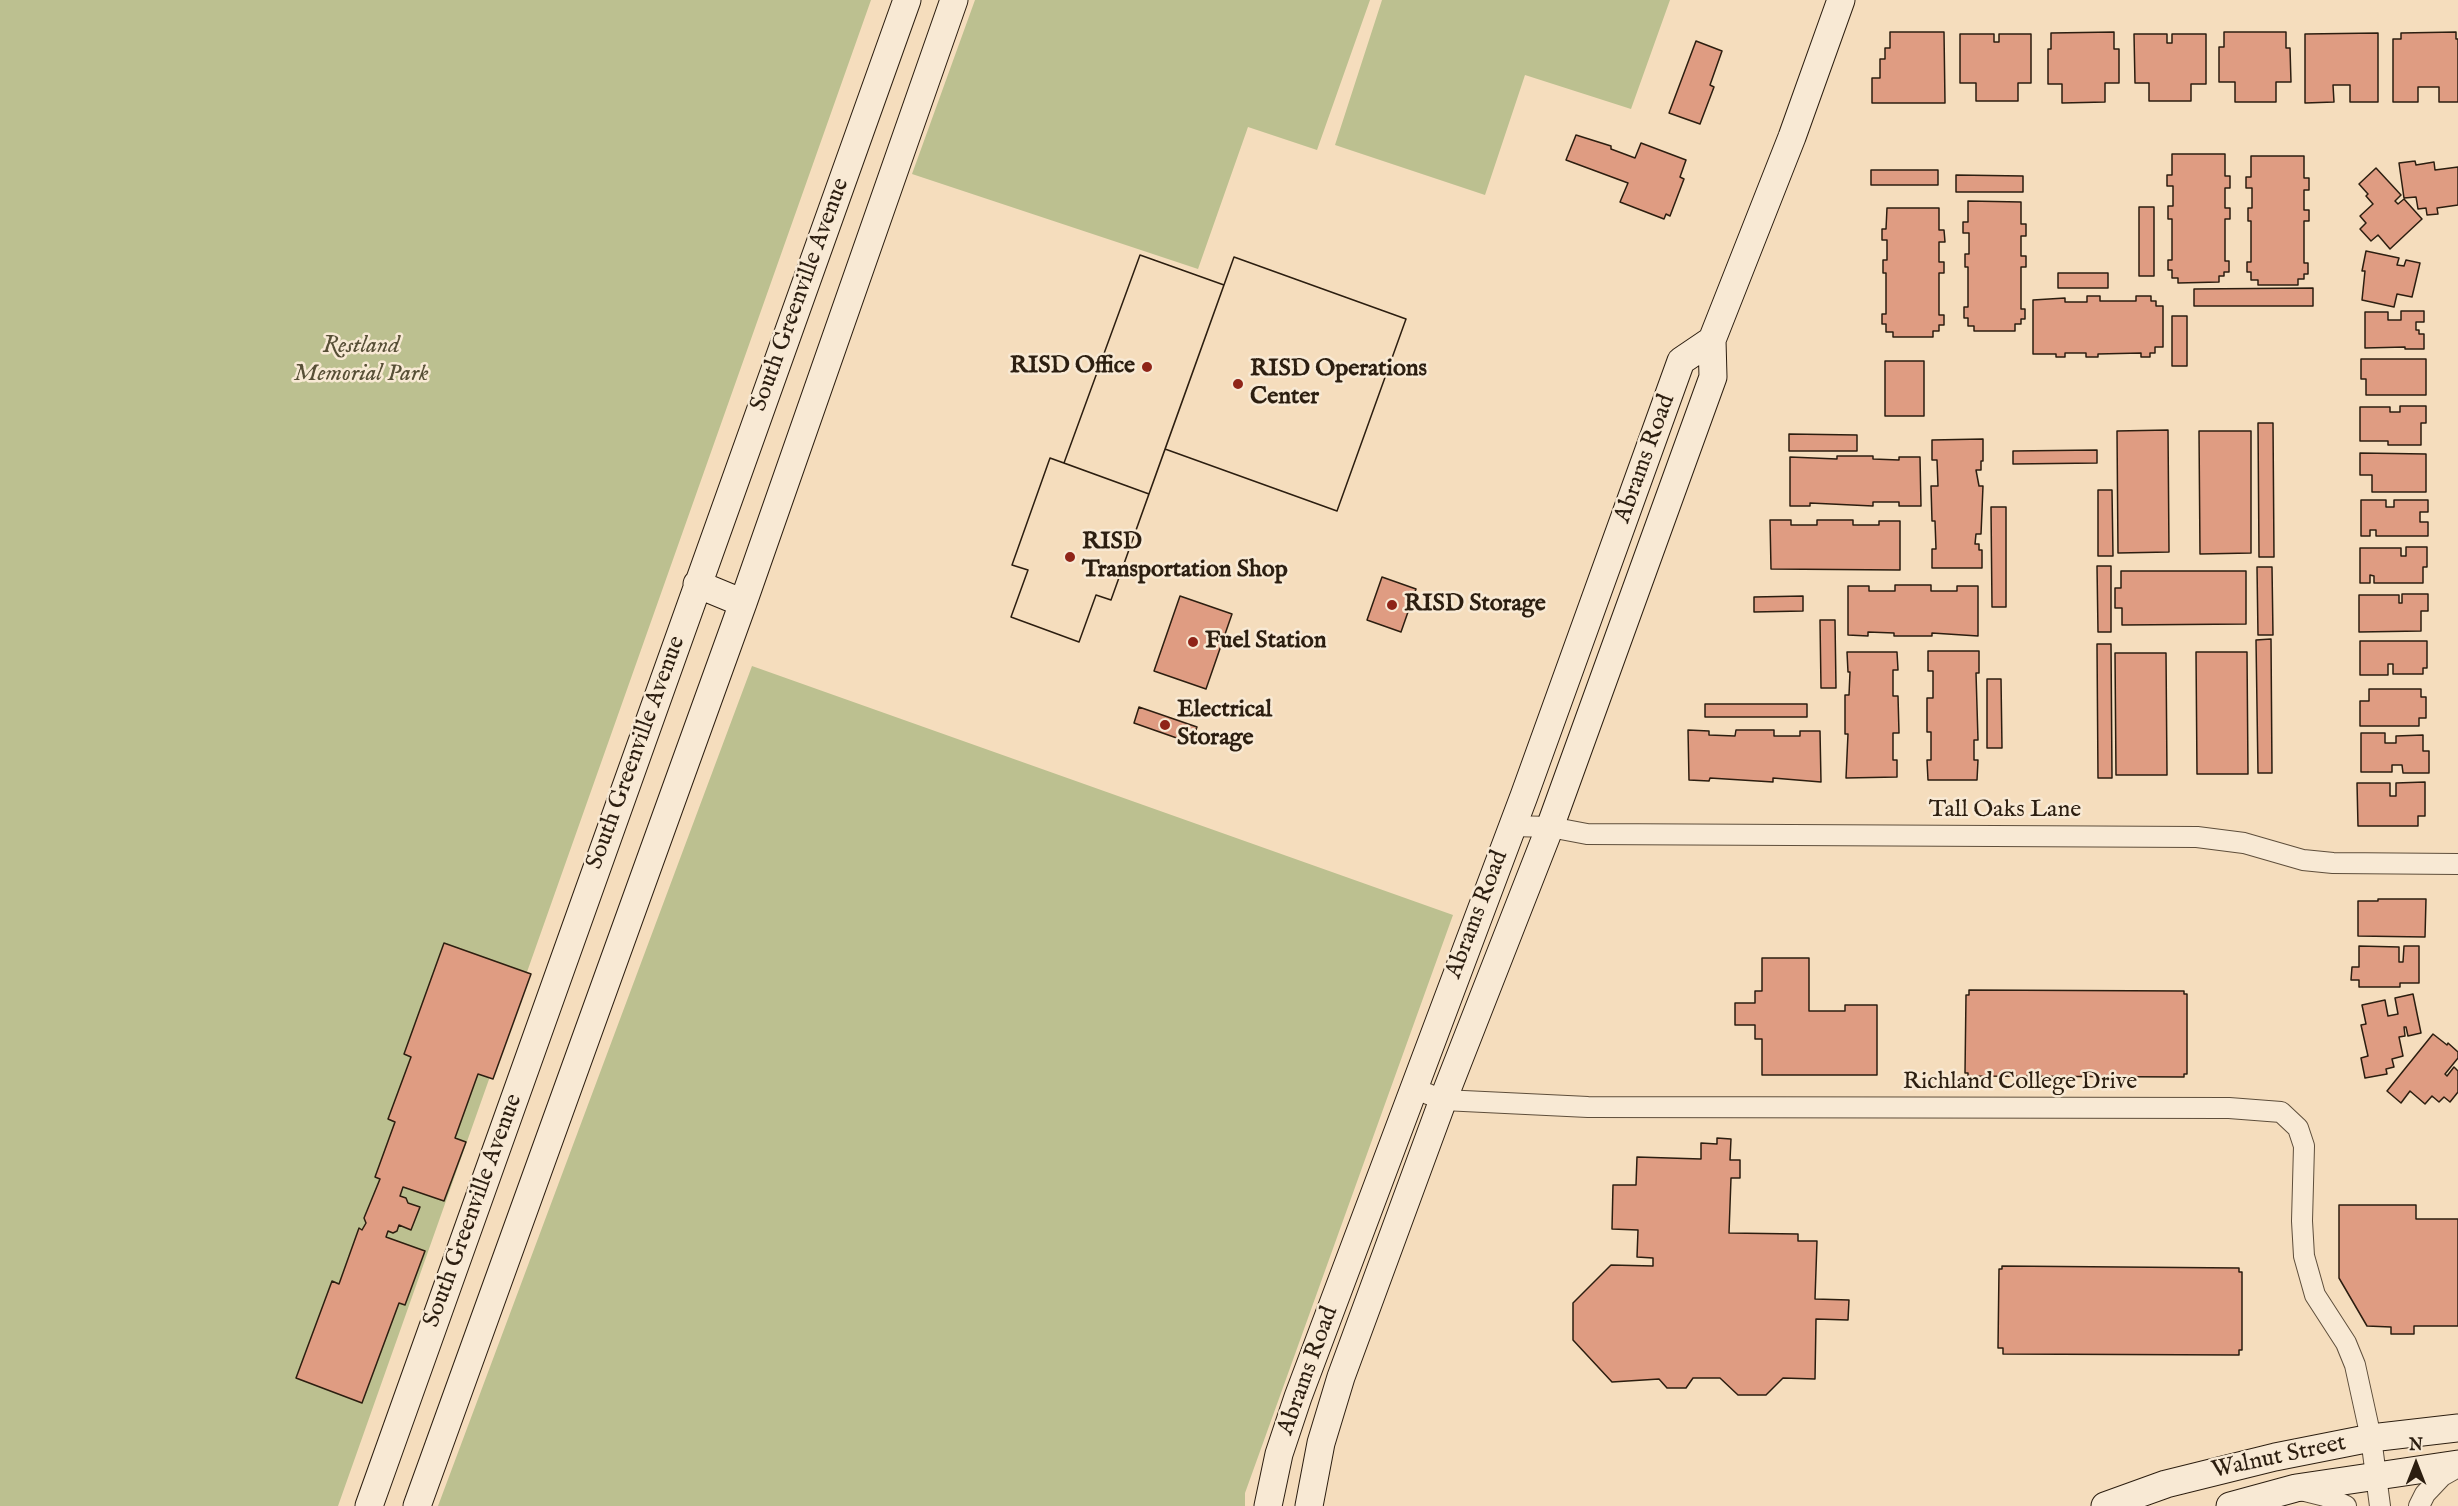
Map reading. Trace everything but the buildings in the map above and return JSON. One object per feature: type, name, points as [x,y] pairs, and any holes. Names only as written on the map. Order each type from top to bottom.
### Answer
[{"type":"main road","name":"South Greenville Avenue","points":[[369,1506],[907,0]]},
{"type":"main road","name":"South Greenville Avenue","points":[[417,1506],[742,603],[954,0]]},
{"type":"main road","name":"Abrams Road","points":[[1309,1506],[1321,1443],[1341,1377],[1443,1100],[1550,827],[1713,377],[1712,340],[1792,137],[1841,0]]},
{"type":"main road","points":[[848,166],[891,182]]},
{"type":"main road","name":"Abrams Road","points":[[1268,1506],[1279,1454],[1310,1365],[1524,796],[1681,361],[1712,340]]},
{"type":"main road","points":[[697,584],[742,603]]},
{"type":"main road","points":[[1310,1365],[1341,1377]]},
{"type":"main road","name":"Walnut Street","points":[[2105,1506],[2166,1484],[2275,1457],[2372,1438],[2458,1428]]},
{"type":"main road","name":"Walnut Street","points":[[2230,1506],[2296,1488],[2376,1475],[2458,1466]]},
{"type":"street","points":[[1524,796],[1550,827]]},
{"type":"street","name":"Tall Oaks Lane","points":[[1512,826],[1550,827],[1587,834],[2198,837],[2244,843],[2303,860],[2333,863],[2458,864]]},
{"type":"street","name":"Richland College Drive","points":[[1413,1088],[1443,1100],[1588,1107],[2229,1108],[2281,1112],[2298,1128],[2304,1146],[2302,1221],[2307,1266],[2315,1295],[2346,1343],[2355,1365],[2372,1438],[2380,1506]]},
{"type":"street","points":[[2419,1506],[2425,1494],[2442,1476],[2458,1466]]},
{"type":"street","points":[[2296,1488],[2325,1496],[2346,1506]]},
{"type":"green space","name":"Restland Memorial Park","points":[[0,0],[871,0],[338,1506],[0,1506]]},
{"type":"green space","points":[[975,0],[1370,0],[1317,150],[1248,127],[1198,269],[912,174]]},
{"type":"green space","points":[[1382,0],[1670,0],[1631,109],[1525,75],[1485,195],[1335,145]]},
{"type":"green space","points":[[752,666],[1453,915],[1245,1493],[1245,1506],[438,1506]]},
{"type":"place","name":"RISD Office","points":[[1147,367]]},
{"type":"place","name":"RISD Operations Center","points":[[1238,384]]},
{"type":"place","name":"RISD Transportation Shop","points":[[1070,557]]},
{"type":"place","name":"RISD Storage","points":[[1392,605]]},
{"type":"place","name":"Fuel Station","points":[[1193,642]]},
{"type":"place","name":"Electrical Storage","points":[[1165,725]]}]
